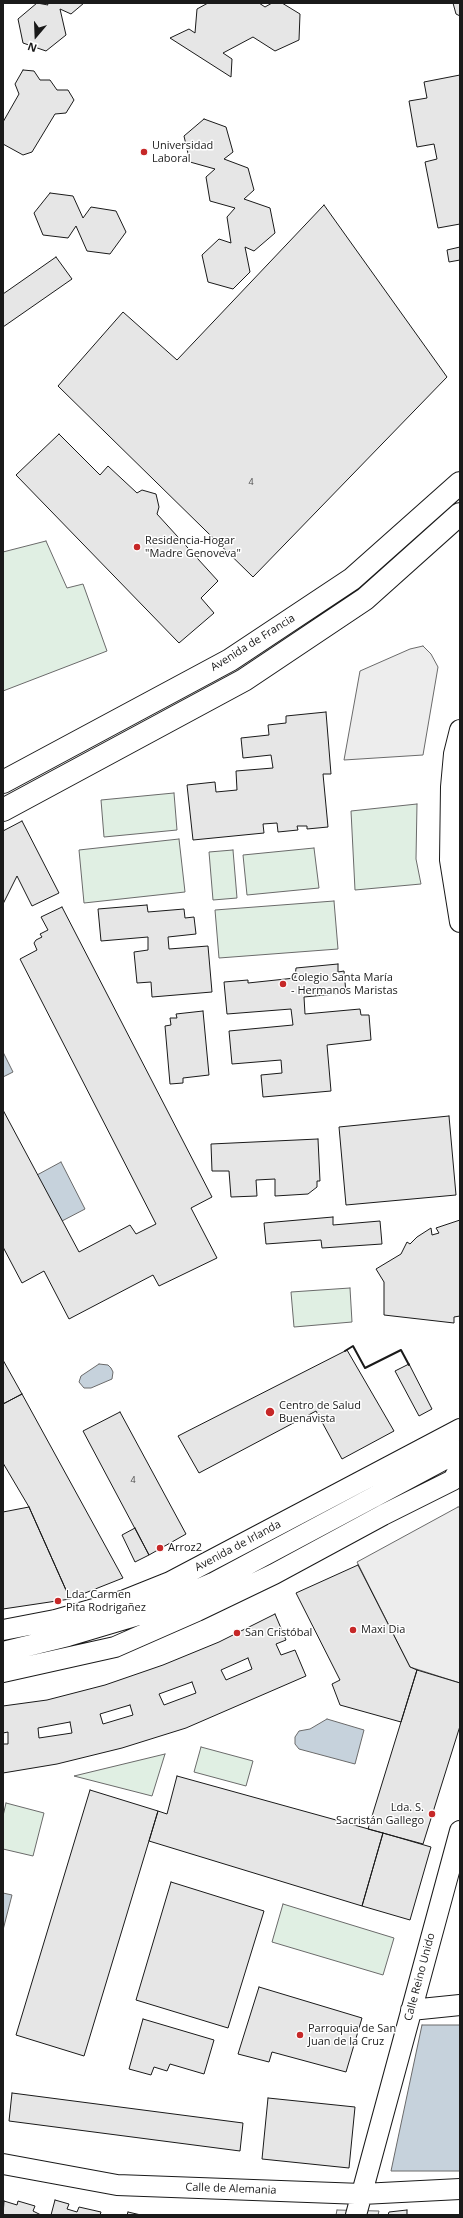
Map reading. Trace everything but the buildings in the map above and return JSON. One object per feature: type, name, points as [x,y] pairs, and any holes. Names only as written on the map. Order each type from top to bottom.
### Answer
[{"type":"main road","name":"Avenida de Francia","points":[[3,782],[230,660],[352,579],[460,483]]},
{"type":"main road","points":[[3,810],[244,680],[365,599],[460,514]]},
{"type":"street","points":[[460,730],[454,754],[451,787],[450,860],[460,922]]},
{"type":"street","name":"Avenida de Irlanda","points":[[3,1630],[69,1616],[125,1600],[170,1582],[460,1429]]},
{"type":"street","name":"Avenida de Irlanda","points":[[3,1652],[68,1636],[142,1614],[213,1583],[460,1451]]},
{"type":"street","points":[[3,1672],[115,1647],[197,1611],[274,1574],[383,1515],[453,1480],[460,1467]]},
{"type":"street","name":"Avenida de Irlanda","points":[[265,1556],[274,1574]]},
{"type":"street","name":"Calle Reino Unido","points":[[356,2215],[460,1831]]},
{"type":"street","points":[[411,2010],[460,2005]]},
{"type":"street","name":"Calle de Alemania","points":[[3,2164],[117,2185],[362,2194],[460,2190]]},
{"type":"green space","points":[[46,541],[67,588],[83,584],[107,651],[3,691],[3,552]]},
{"type":"green space","points":[[174,793],[177,830],[104,837],[101,800]]},
{"type":"green space","points":[[417,804],[416,859],[421,884],[355,890],[351,811]]},
{"type":"green space","points":[[179,839],[185,892],[84,903],[79,850]]},
{"type":"green space","points":[[314,848],[319,888],[247,895],[243,855]]},
{"type":"green space","points":[[233,850],[237,898],[213,900],[209,852]]},
{"type":"green space","points":[[334,901],[338,949],[219,958],[215,910]]},
{"type":"green space","points":[[350,1288],[352,1322],[294,1327],[291,1292]]},
{"type":"green space","points":[[201,1747],[253,1761],[246,1786],[194,1772]]},
{"type":"green space","points":[[165,1754],[152,1796],[74,1776]]},
{"type":"green space","points":[[6,1803],[44,1813],[33,1856],[3,1849],[3,1816]]},
{"type":"green space","points":[[283,1904],[394,1938],[383,1975],[272,1942]]},
{"type":"shaded area","points":[[423,646],[431,654],[438,667],[423,755],[344,760],[360,671],[410,649]]},
{"type":"shaded area","points":[[3,1052],[13,1072],[3,1077]]},
{"type":"shaded area","points":[[61,1162],[85,1209],[62,1221],[37,1175]]},
{"type":"shaded area","points":[[99,1364],[108,1365],[111,1368],[113,1372],[112,1379],[91,1388],[84,1388],[79,1382],[81,1376]]},
{"type":"shaded area","points":[[460,1507],[460,1683],[410,1667],[357,1562]]},
{"type":"shaded area","points":[[327,1719],[364,1730],[355,1764],[299,1749],[295,1744],[295,1737],[299,1731],[310,1729]]},
{"type":"shaded area","points":[[3,1893],[12,1895],[3,1930]]},
{"type":"shaded area","points":[[422,2025],[460,2025],[460,2171],[391,2171]]},
{"type":"shaded area","points":[[337,2210],[379,2211],[378,2215],[336,2215]]},
{"type":"wall","points":[[345,1351],[353,1346],[365,1368],[401,1350],[409,1365]]},
{"type":"place","name":"Universidad Laboral","points":[[144,152]]},
{"type":"place","name":"Residencia-Hogar \"Madre Genoveva\"","points":[[137,547]]},
{"type":"place","name":"Colegio Santa María - Hermanos Maristas","points":[[283,984]]},
{"type":"place","name":"Centro de Salud Buenavista","points":[[270,1412]]},
{"type":"place","name":"Arroz2","points":[[160,1548]]},
{"type":"place","name":"Lda. Carmen Pita Rodrigañez","points":[[58,1601]]},
{"type":"place","name":"Maxi Dia","points":[[353,1630]]},
{"type":"place","name":"San Cristóbal","points":[[237,1633]]},
{"type":"place","name":"Lda. S. Sacristán Gallego","points":[[432,1814]]},
{"type":"place","name":"Parroquia de San Juan de la Cruz","points":[[300,2035]]}]
